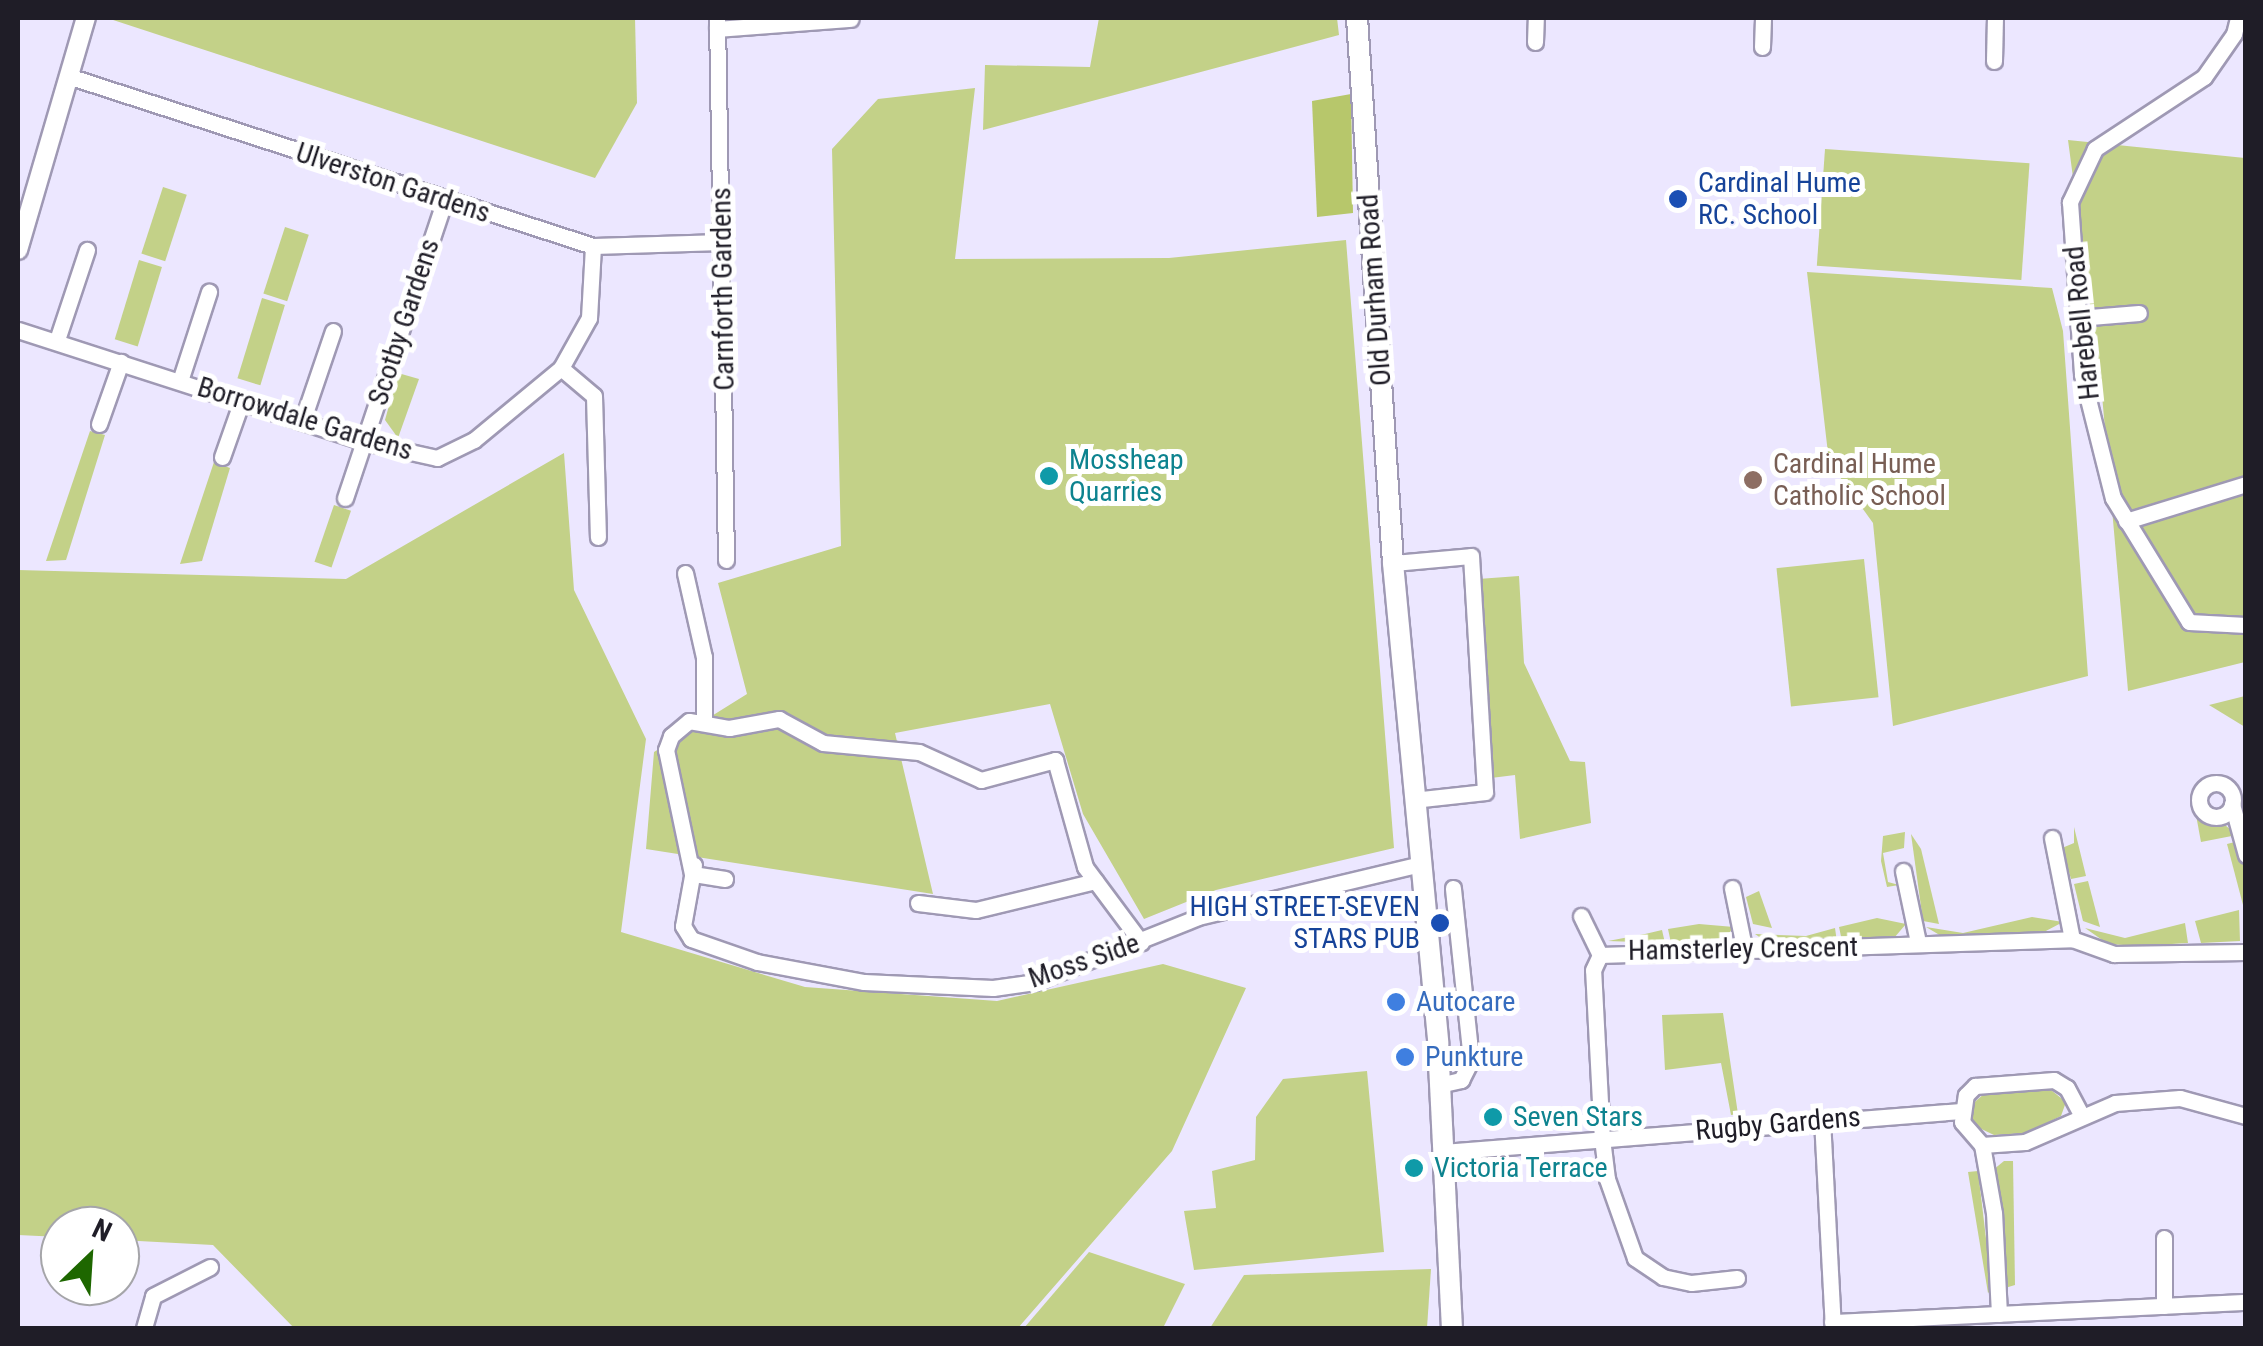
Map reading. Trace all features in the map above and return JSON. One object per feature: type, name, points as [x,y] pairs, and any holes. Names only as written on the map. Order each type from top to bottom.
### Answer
[{"type":"main road","name":"Old Durham Road","points":[[1357,18],[1393,563],[1439,1084],[1452,1328]]},
{"type":"street","points":[[18,250],[22,222],[72,77],[86,18]]},
{"type":"street","points":[[1535,42],[1536,18]]},
{"type":"street","points":[[1762,47],[1763,18]]},
{"type":"street","points":[[1994,60],[1995,18]]},
{"type":"street","name":"Harebell Road","points":[[2238,18],[2204,77],[2095,149],[2070,202],[2082,375],[2113,498],[2189,622],[2246,625]]},
{"type":"street","points":[[717,23],[851,19]]},
{"type":"street","name":"Carnforth Gardens","points":[[717,23],[726,560]]},
{"type":"street","name":"Ulverston Gardens","points":[[72,77],[444,202],[593,246],[722,242]]},
{"type":"street","name":"Scotby Gardens","points":[[345,498],[444,202]]},
{"type":"street","name":"Borrowdale Gardens","points":[[18,330],[365,442],[438,458],[474,440],[561,368],[589,318],[593,246]]},
{"type":"street","points":[[57,340],[86,250]]},
{"type":"street","points":[[180,381],[210,292]]},
{"type":"street","points":[[2078,318],[2139,313]]},
{"type":"street","points":[[302,422],[333,331]]},
{"type":"street","points":[[99,424],[121,362]]},
{"type":"street","points":[[561,368],[594,396],[598,537]]},
{"type":"street","points":[[222,457],[241,402]]},
{"type":"street","points":[[2126,521],[2246,484]]},
{"type":"street","points":[[1393,563],[1471,556],[1485,792],[1413,800]]},
{"type":"street","points":[[685,573],[704,658],[704,722]]},
{"type":"street","points":[[725,879],[693,870],[666,750],[678,729],[704,722],[729,728],[779,719],[822,743],[919,752],[981,780],[1055,760],[1066,813],[1096,881],[1141,942]]},
{"type":"street","points":[[2232,804],[2246,855]]},
{"type":"street","points":[[2052,838],[2072,939]]},
{"type":"street","name":"Moss Side","points":[[693,870],[683,926],[692,939],[757,962],[864,982],[993,988],[1035,982],[1198,917],[1421,864]]},
{"type":"street","points":[[1902,871],[1918,942]]},
{"type":"street","points":[[918,903],[976,910],[1096,881]]},
{"type":"street","points":[[1439,1084],[1460,1080],[1471,1060],[1453,888]]},
{"type":"street","points":[[1732,888],[1744,946]]},
{"type":"street","points":[[1580,916],[1600,956]]},
{"type":"street","name":"Hamsterley Crescent","points":[[1737,1278],[1691,1283],[1663,1276],[1636,1258],[1607,1180],[1602,1140],[1592,970],[1600,956],[1744,946],[1770,953],[1918,942],[2072,939],[2114,954],[2246,952]]},
{"type":"street","points":[[1999,1314],[1996,1231],[1982,1145],[1966,1131],[1961,1111],[1974,1086],[2054,1080],[2067,1088],[2081,1114]]},
{"type":"street","points":[[1982,1145],[2025,1142],[2081,1114],[2115,1103],[2180,1098],[2246,1116]]},
{"type":"street","name":"Rugby Gardens","points":[[1442,1152],[1961,1111]]},
{"type":"street","points":[[1822,1119],[1833,1325],[2246,1302]]},
{"type":"street","points":[[2164,1238],[2164,1306]]},
{"type":"street","points":[[144,1328],[153,1296],[210,1267]]},
{"type":"green space","points":[[107,18],[635,18],[637,103],[595,178]]},
{"type":"green space","points":[[1099,18],[1337,18],[1339,35],[983,130],[985,65],[1090,67]]},
{"type":"green space","points":[[975,88],[955,259],[1169,258],[1346,240],[1394,848],[1216,890],[1144,919],[1083,814],[1050,704],[895,733],[933,894],[646,849],[654,752],[747,694],[718,583],[841,546],[832,149],[878,99]]},
{"type":"green space","points":[[1351,94],[1353,213],[1317,217],[1312,101]]},
{"type":"green space","points":[[2068,140],[2245,158],[2245,662],[2128,691],[2102,395]]},
{"type":"green space","points":[[1825,149],[2030,163],[2021,280],[1817,266]]},
{"type":"green space","points":[[163,187],[187,195],[165,261],[141,254]]},
{"type":"green space","points":[[285,227],[309,235],[287,301],[263,294]]},
{"type":"green space","points":[[139,260],[162,267],[138,346],[115,339]]},
{"type":"green space","points":[[1807,272],[2052,288],[2063,331],[2088,676],[1893,726],[1873,523],[1829,462]]},
{"type":"green space","points":[[262,298],[285,305],[260,385],[237,378]]},
{"type":"green space","points":[[398,373],[419,379],[398,438],[385,420]]},
{"type":"green space","points":[[90,431],[105,435],[66,560],[46,561]]},
{"type":"green space","points":[[564,453],[574,590],[646,739],[621,932],[805,987],[997,1001],[1163,964],[1246,988],[1172,1151],[1018,1328],[294,1328],[213,1245],[140,1241],[140,1206],[40,1206],[40,1236],[18,1235],[18,570],[346,579]]},
{"type":"green space","points":[[214,462],[230,468],[202,561],[180,564]]},
{"type":"green space","points":[[334,505],[351,511],[331,568],[314,562]]},
{"type":"green space","points":[[1864,559],[1879,697],[1791,706],[1776,568]]},
{"type":"green space","points":[[1519,576],[1524,663],[1570,761],[1585,762],[1591,823],[1520,839],[1515,775],[1491,778],[1478,579]]},
{"type":"green space","points":[[2245,696],[2245,727],[2209,705]]},
{"type":"green space","points":[[2196,815],[2225,825],[2237,835],[2201,842]]},
{"type":"green space","points":[[2074,827],[2086,876],[2071,879],[2062,848],[2074,843]]},
{"type":"green space","points":[[1905,832],[1904,848],[1883,853],[1888,882],[1899,885],[1887,887],[1881,861],[1883,836]]},
{"type":"green space","points":[[1911,834],[1921,849],[1939,924],[1923,921]]},
{"type":"green space","points":[[2239,841],[2245,869],[2243,905],[2227,844]]},
{"type":"green space","points":[[2088,881],[2100,927],[2083,921],[2074,884]]},
{"type":"green space","points":[[1759,891],[1772,928],[1753,924],[1746,897]]},
{"type":"green space","points":[[2239,910],[2240,941],[2201,943],[2195,921]]},
{"type":"green space","points":[[2032,917],[2063,922],[2044,932],[1943,937],[1926,927],[1963,933]]},
{"type":"green space","points":[[1877,918],[1906,924],[1894,938],[1842,941],[1839,927]]},
{"type":"green space","points":[[2185,923],[2188,943],[2139,946],[2108,944],[2085,928],[2125,938]]},
{"type":"green space","points":[[1699,924],[1734,927],[1725,938],[1671,943],[1668,929]]},
{"type":"green space","points":[[1835,928],[1837,942],[1771,945],[1755,934],[1806,936]]},
{"type":"green space","points":[[1662,930],[1665,943],[1608,941],[1645,934]]},
{"type":"green space","points":[[1723,1013],[1738,1114],[1731,1115],[1721,1063],[1665,1070],[1662,1015]]},
{"type":"green space","points":[[1367,1071],[1384,1252],[1194,1270],[1184,1211],[1216,1208],[1212,1171],[1255,1160],[1256,1117],[1283,1079]]},
{"type":"green space","points":[[2051,1090],[2066,1102],[2061,1116],[2026,1133],[1994,1135],[1973,1125],[1969,1116],[1969,1107],[1985,1093]]},
{"type":"green space","points":[[2004,1161],[2013,1161],[2015,1285],[2005,1288],[1993,1170]]},
{"type":"green space","points":[[1978,1171],[1992,1289],[1988,1293],[1968,1172]]},
{"type":"green space","points":[[1089,1252],[1185,1284],[1163,1328],[1024,1328]]},
{"type":"green space","points":[[1431,1269],[1427,1328],[1210,1328],[1244,1275]]},
{"type":"place","name":"Cardinal Hume RC. School","points":[[1678,199]]},
{"type":"place","name":"Mossheap Quarries","points":[[1049,476]]},
{"type":"place","name":"Cardinal Hume Catholic School","points":[[1753,480]]},
{"type":"place","name":"HIGH STREET-SEVEN STARS PUB","points":[[1440,923]]},
{"type":"place","name":"Autocare","points":[[1396,1002]]},
{"type":"place","name":"Punkture","points":[[1405,1057]]},
{"type":"place","name":"Seven Stars","points":[[1493,1117]]},
{"type":"place","name":"Victoria Terrace","points":[[1414,1168]]}]
